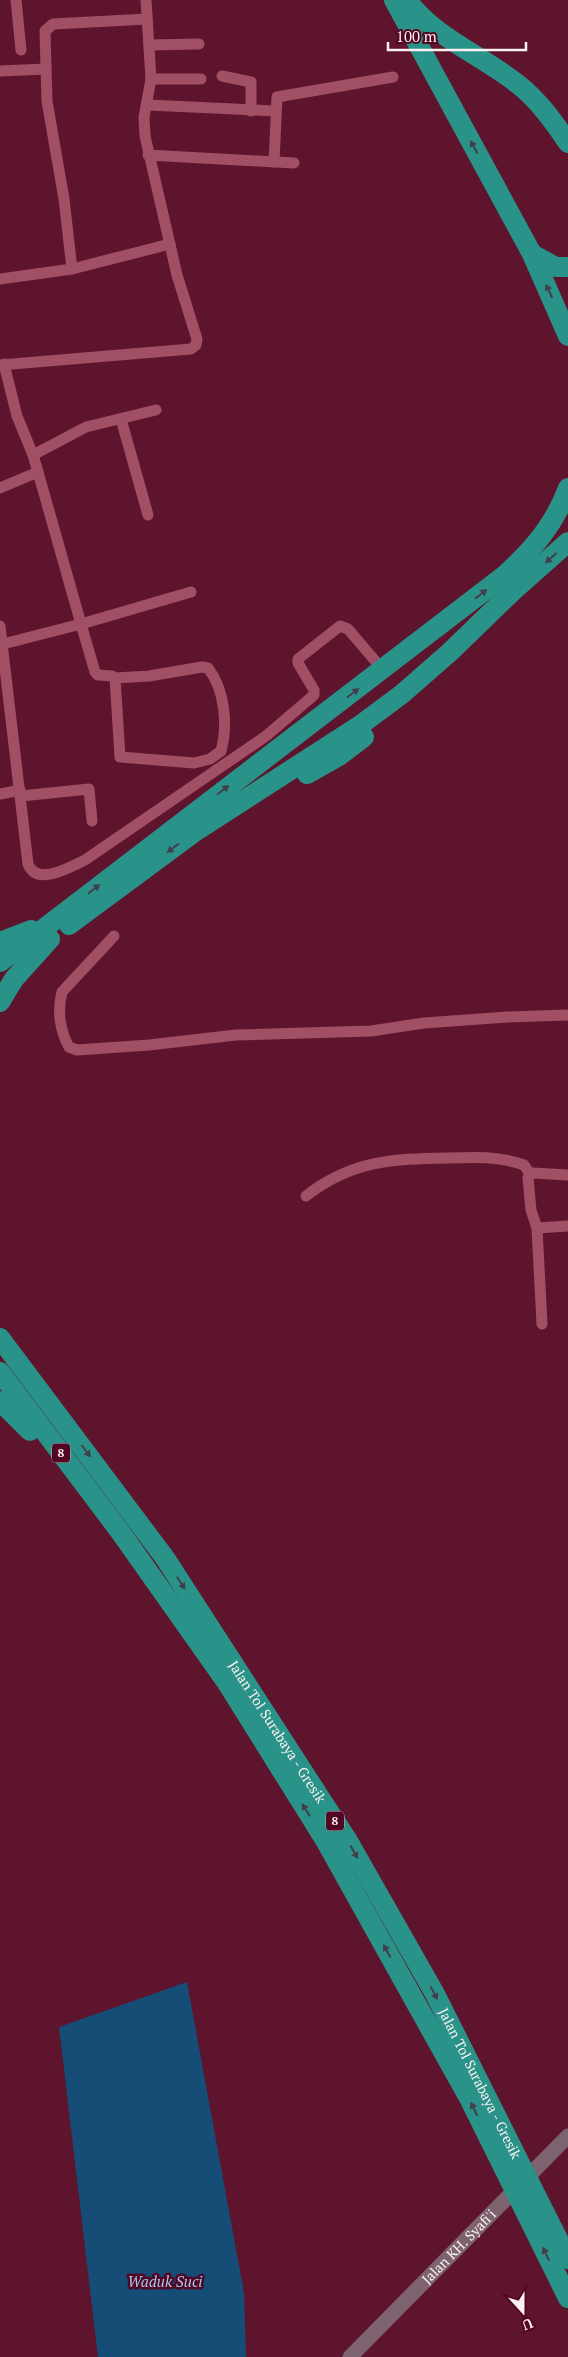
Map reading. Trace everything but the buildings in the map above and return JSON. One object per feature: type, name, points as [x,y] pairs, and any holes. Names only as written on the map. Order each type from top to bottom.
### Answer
[{"type":"highway","points":[[394,0],[532,254],[568,336]]},
{"type":"highway","points":[[407,0],[417,13],[440,31],[529,93],[551,118],[568,143]]},
{"type":"highway","points":[[421,0],[533,83],[551,103],[568,127]]},
{"type":"highway","points":[[532,254],[556,267],[568,267]]},
{"type":"highway","points":[[0,962],[505,575],[526,556],[554,521],[568,488]]},
{"type":"highway","points":[[0,977],[196,831],[339,756],[407,705],[463,652],[534,573],[568,542]]},
{"type":"highway","points":[[0,942],[56,919]]},
{"type":"highway","points":[[0,1002],[14,979],[50,939]]},
{"type":"highway","points":[[0,1325],[57,1412]]},
{"type":"highway","name":"Jalan Tol Surabaya - Gresik","points":[[0,1338],[165,1558],[348,1841],[435,1994],[568,2258]]},
{"type":"highway","name":"8","points":[[0,1372],[121,1533]]},
{"type":"highway","points":[[0,1401],[13,1412],[93,1504],[121,1533]]},
{"type":"highway","name":"Jalan Tol Surabaya - Gresik","points":[[121,1533],[227,1683],[325,1840],[470,2100],[568,2298]]},
{"type":"main road","name":"Jalan KH. Syafi'i","points":[[350,2357],[568,2136]]},
{"type":"street","points":[[16,0],[21,50]]},
{"type":"street","points":[[115,678],[120,756],[194,763],[210,759],[221,751],[224,731],[223,705],[216,681],[208,668],[202,667],[149,676],[115,678],[98,675],[95,672],[33,455],[17,416],[2,365],[194,347],[197,339],[170,244],[148,155],[144,118],[148,105],[151,80],[146,0]]},
{"type":"street","points":[[72,269],[64,199],[48,109],[44,31],[53,24],[147,19]]},
{"type":"street","points":[[149,45],[199,44]]},
{"type":"street","points":[[0,71],[46,69]]},
{"type":"street","points":[[222,76],[251,82],[252,111]]},
{"type":"street","points":[[274,162],[276,99],[393,77]]},
{"type":"street","points":[[151,80],[201,79]]},
{"type":"street","points":[[148,105],[275,111]]},
{"type":"street","points":[[148,155],[294,163]]},
{"type":"street","points":[[0,279],[72,269],[170,244]]},
{"type":"street","points":[[33,455],[86,428],[156,410]]},
{"type":"street","points":[[121,419],[148,515]]},
{"type":"street","points":[[0,488],[38,472]]},
{"type":"street","points":[[2,644],[81,624],[191,592]]},
{"type":"street","points":[[0,626],[28,864],[32,873],[48,874],[64,870],[86,860],[266,736],[314,695],[314,690],[298,663],[298,659],[340,626],[348,629],[383,670]]},
{"type":"street","points":[[0,794],[89,790],[92,820]]},
{"type":"street","points":[[114,936],[62,992],[61,1025],[63,1037],[69,1047],[77,1050],[149,1045],[236,1035],[371,1031],[424,1023],[507,1017],[568,1016]]},
{"type":"street","points":[[306,1196],[333,1178],[358,1166],[402,1159],[502,1158],[524,1164],[530,1174],[528,1178],[531,1210],[537,1228],[542,1324]]},
{"type":"street","points":[[530,1174],[568,1175]]},
{"type":"street","points":[[537,1228],[568,1226]]},
{"type":"water","name":"Waduk Suci","points":[[187,1982],[244,2293],[246,2357],[98,2357],[59,2027]]}]
